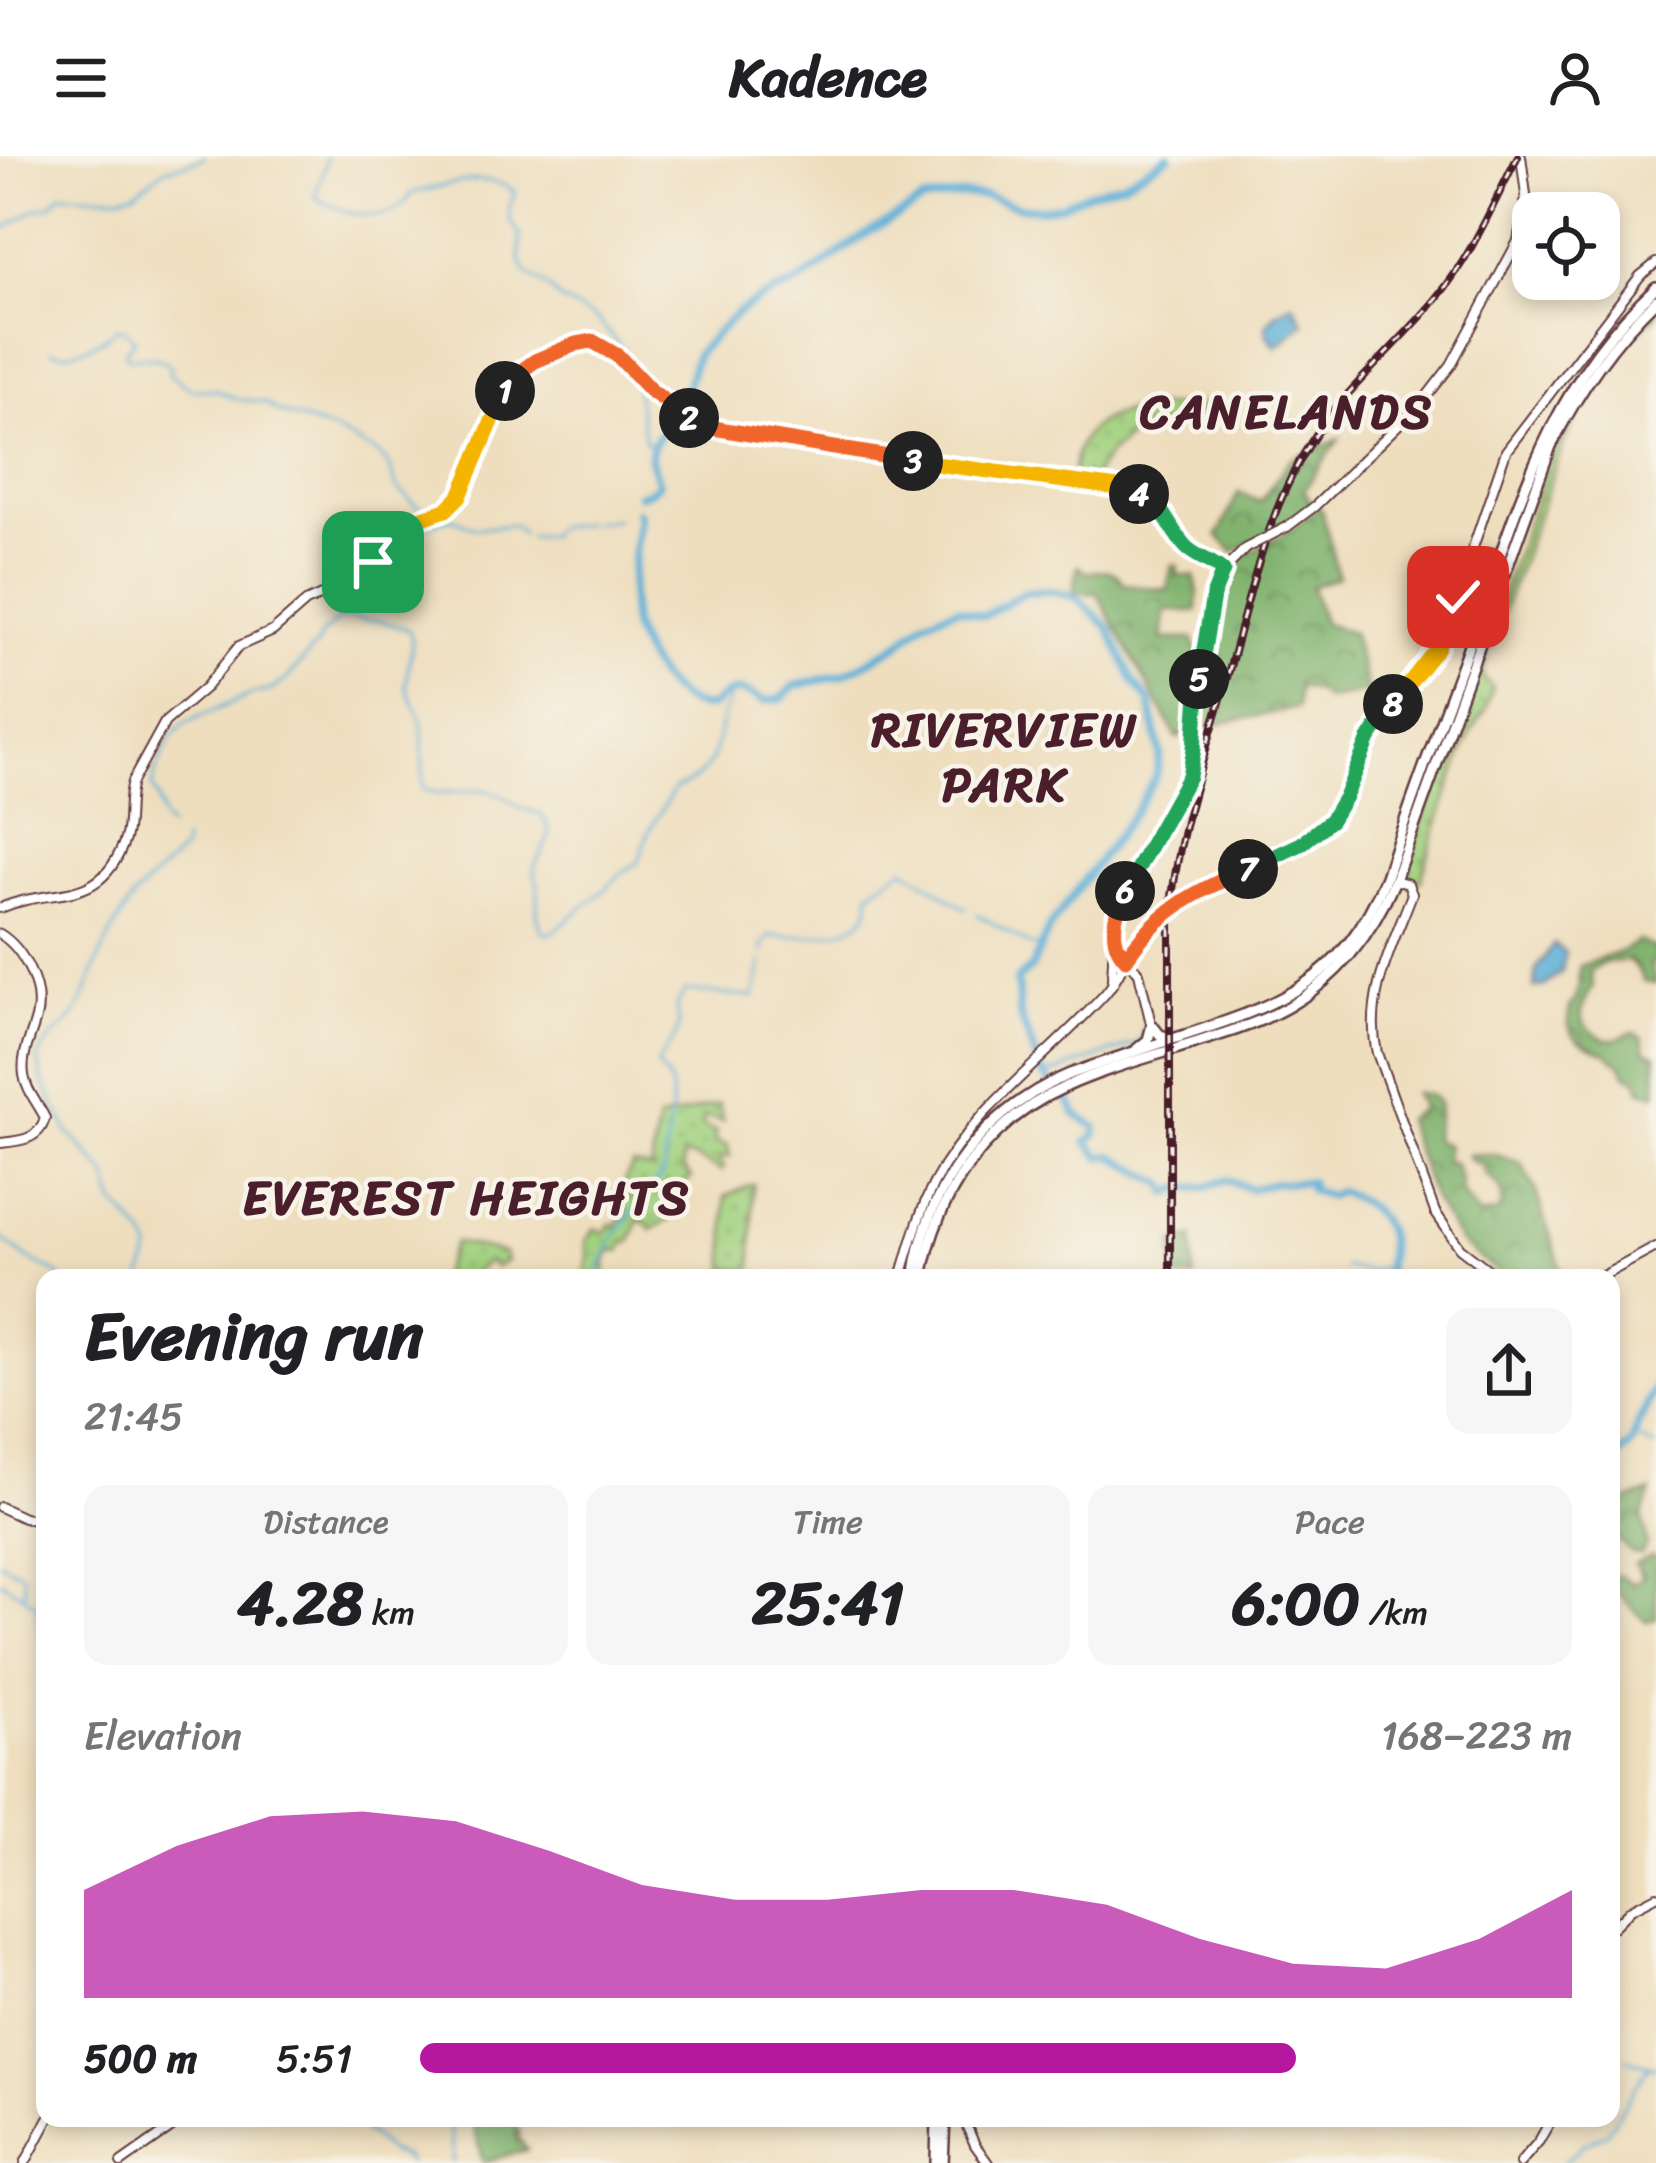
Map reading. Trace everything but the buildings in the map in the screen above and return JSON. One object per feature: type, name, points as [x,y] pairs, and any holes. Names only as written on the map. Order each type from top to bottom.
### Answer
[{"type":"main road","points":[[1093,1071],[1258,1022],[1306,995],[1359,945],[1377,918],[1540,448],[1588,362],[1656,287]]},
{"type":"main road","points":[[1132,1053],[1156,1050],[1177,1038],[1259,1011],[1311,980],[1355,935],[1391,875],[1551,446],[1596,369],[1656,300]]},
{"type":"main road","points":[[1152,1025],[1160,1035],[1177,1038]]},
{"type":"main road","points":[[921,1269],[958,1180],[983,1146],[1033,1099],[1132,1053],[1148,1040],[1152,1025]]},
{"type":"main road","points":[[939,2163],[941,2127]]},
{"type":"street","points":[[1111,987],[1115,919],[1126,888],[1191,769],[1200,671],[1213,596],[1223,571],[1246,548],[1302,518],[1445,374],[1518,241],[1526,195],[1522,160]]},
{"type":"street","points":[[904,1269],[941,1171],[969,1133],[1111,987],[1150,927],[1180,902],[1301,844],[1337,813],[1375,729],[1438,647],[1447,628],[1506,451],[1640,276],[1656,263]]},
{"type":"street","points":[[0,908],[78,892],[105,876],[127,834],[132,782],[167,718],[211,682],[239,646],[273,631],[306,602],[355,580],[405,524],[455,503],[511,382],[545,356],[576,344],[592,341],[618,356],[658,397],[707,427],[1130,491],[1158,505],[1188,549],[1223,571]]},
{"type":"street","points":[[1391,875],[1408,884],[1412,894],[1375,998],[1376,1048],[1435,1212],[1460,1247],[1488,1269]]},
{"type":"street","points":[[0,934],[20,952],[38,998],[24,1073],[45,1118],[32,1137],[0,1143]]},
{"type":"street","points":[[1115,944],[1142,980],[1156,1050]]},
{"type":"street","points":[[1616,1269],[1656,1247]]},
{"type":"street","points":[[0,1507],[36,1520]]},
{"type":"street","points":[[1620,1920],[1656,1896]]},
{"type":"street","points":[[25,2163],[44,2127]]},
{"type":"street","points":[[121,2163],[172,2127]]},
{"type":"street","points":[[967,2127],[988,2163]]},
{"type":"street","points":[[1520,2163],[1547,2127]]},
{"type":"green space","points":[[1656,306],[1656,316],[1635,333],[1585,402],[1565,440],[1488,652],[1482,676],[1492,687],[1485,711],[1471,732],[1421,880],[1416,881],[1409,877],[1407,864],[1550,458],[1592,381]]},
{"type":"green space","points":[[1199,403],[1202,425],[1141,426],[1109,454],[1094,474],[1097,482],[1073,479],[1076,454],[1098,424],[1135,410]]},
{"type":"green space","points":[[1339,439],[1304,490],[1312,504],[1233,552],[1218,536],[1239,492],[1260,502],[1290,460]]},
{"type":"green space","points":[[1317,507],[1322,510],[1338,577],[1311,587],[1324,624],[1352,632],[1368,691],[1326,700],[1298,686],[1297,708],[1203,727],[1177,738],[1097,593],[1073,593],[1078,566],[1087,573],[1113,572],[1124,584],[1167,590],[1172,565],[1178,566],[1177,575],[1194,576],[1197,611],[1165,611],[1162,639],[1193,639],[1195,648],[1208,650],[1223,585],[1233,566],[1294,528]]},
{"type":"green space","points":[[1639,941],[1656,949],[1656,961],[1651,963],[1656,984],[1644,982],[1629,960],[1603,963],[1589,972],[1593,987],[1582,1017],[1590,1030],[1604,1038],[1634,1032],[1643,1038],[1646,1051],[1656,1054],[1656,1094],[1641,1090],[1637,1078],[1627,1075],[1621,1064],[1579,1040],[1569,1023],[1580,966]]},
{"type":"green space","points":[[1414,1093],[1427,1094],[1438,1103],[1434,1140],[1448,1146],[1445,1162],[1454,1163],[1460,1191],[1479,1216],[1499,1212],[1502,1195],[1483,1166],[1468,1155],[1493,1154],[1521,1163],[1535,1189],[1561,1269],[1494,1269],[1462,1244],[1434,1201],[1405,1120],[1422,1108]]},
{"type":"green space","points":[[719,1104],[723,1121],[704,1117],[702,1126],[716,1132],[714,1141],[728,1146],[730,1157],[719,1162],[722,1171],[683,1155],[683,1168],[691,1178],[667,1196],[683,1212],[651,1230],[640,1217],[630,1242],[625,1241],[621,1251],[612,1250],[606,1269],[586,1269],[586,1241],[595,1228],[604,1233],[611,1224],[615,1226],[626,1210],[611,1201],[616,1193],[630,1199],[632,1193],[622,1185],[633,1165],[651,1169],[658,1120]]},
{"type":"green space","points":[[753,1184],[752,1269],[726,1269],[725,1197]]},
{"type":"green space","points":[[1193,1237],[1194,1269],[1174,1269],[1174,1242]]},
{"type":"green space","points":[[455,1242],[504,1253],[506,1261],[495,1267],[488,1261],[478,1269],[444,1269]]},
{"type":"green space","points":[[1651,1492],[1642,1516],[1647,1544],[1641,1554],[1632,1553],[1620,1542],[1620,1503]]},
{"type":"green space","points":[[1653,1555],[1656,1558],[1656,1619],[1645,1621],[1620,1595],[1620,1576],[1633,1584],[1642,1577],[1635,1564]]},
{"type":"green space","points":[[474,2127],[517,2127],[520,2133],[516,2135],[527,2150],[483,2162]]},
{"type":"water","points":[[1293,303],[1304,323],[1276,347],[1266,325]]},
{"type":"water","points":[[1554,944],[1565,953],[1562,972],[1534,988],[1536,969]]},
{"type":"waterway","points":[[0,231],[36,209],[51,206],[61,194],[135,192],[165,169],[204,156]]},
{"type":"waterway","points":[[326,156],[316,198],[354,213],[392,212],[411,193],[478,180],[515,192],[509,214],[520,234],[520,260],[527,273],[560,300],[597,319],[629,362]]},
{"type":"waterway","points":[[639,495],[659,483],[650,457],[653,444],[682,401],[697,353],[737,313],[798,283],[866,234],[924,201],[986,196],[1042,209],[1124,182],[1169,156]]},
{"type":"waterway","points":[[52,351],[77,350],[116,328],[125,330],[135,339],[125,352],[128,358],[162,360],[171,367],[169,374],[191,389],[266,403],[379,454],[389,465],[397,488],[425,513]]},
{"type":"waterway","points":[[634,379],[645,442],[653,444]]},
{"type":"waterway","points":[[637,512],[633,628],[660,678],[693,704],[712,706],[738,691],[763,701],[781,699],[794,686],[842,675],[868,662],[926,620],[958,608],[984,616],[1025,592],[1076,597],[1109,628],[1133,681],[1150,702],[1160,754],[1156,775],[1135,811],[1049,928],[1032,967],[1017,980],[1020,1016],[1041,1070],[1069,1100],[1076,1115],[1096,1127],[1096,1134],[1087,1142],[1101,1157],[1111,1155],[1166,1185],[1168,1193],[1228,1180],[1251,1189],[1311,1182],[1310,1190],[1329,1196],[1339,1191],[1369,1208],[1386,1230],[1387,1269]]},
{"type":"waterway","points":[[427,522],[456,519],[475,528],[514,525],[522,534]]},
{"type":"waterway","points":[[528,537],[549,536],[555,527],[616,519]]},
{"type":"waterway","points":[[169,827],[152,788],[169,740],[185,723],[286,680],[320,636],[341,618],[381,621],[411,634],[406,686],[422,723],[423,790],[484,790],[541,814],[549,837],[534,868],[537,913],[542,932],[550,934],[639,862],[648,833],[674,789],[692,780],[712,759],[733,692]]},
{"type":"waterway","points":[[145,1269],[151,1249],[145,1237],[114,1202],[106,1174],[68,1132],[42,1079],[38,1060],[45,1045],[79,1008],[128,906],[183,850],[183,841]]},
{"type":"waterway","points":[[763,952],[770,936],[824,934],[851,927],[868,911],[870,892],[904,868],[966,909]]},
{"type":"waterway","points":[[977,914],[1040,947]]},
{"type":"waterway","points":[[600,1269],[616,1233],[664,1172],[671,1090],[657,1065],[676,1035],[676,1007],[685,991],[754,997],[762,962]]},
{"type":"waterway","points":[[1045,1076],[1138,1043],[1146,1016]]},
{"type":"waterway","points":[[0,1237],[49,1269]]},
{"type":"waterway","points":[[1375,1269],[1385,1266]]},
{"type":"waterway","points":[[1344,1267],[1356,1269]]},
{"type":"waterway","points":[[1620,1456],[1632,1443],[1656,1388]]},
{"type":"waterway","points":[[1634,1437],[1656,1447]]},
{"type":"waterway","points":[[0,1562],[23,1574],[25,1596],[36,1605]]},
{"type":"waterway","points":[[0,1581],[23,1595]]},
{"type":"waterway","points":[[1627,2059],[1656,2067]]},
{"type":"waterway","points":[[1620,2111],[1648,2067]]},
{"type":"waterway","points":[[361,2127],[408,2163]]},
{"type":"waterway","points":[[450,2127],[453,2163]]},
{"type":"waterway","points":[[1563,2163],[1610,2127]]},
{"type":"railway","points":[[1170,1269],[1173,888],[1192,800],[1260,557],[1283,494],[1315,436],[1449,283],[1518,156]]},
{"type":"district","name":"CANELANDS","points":[[1287,411]]},
{"type":"district","name":"RIVERVIEW PARK","points":[[1005,756]]},
{"type":"district","name":"EVEREST HEIGHTS","points":[[467,1197]]},
{"type":"route","points":[[373,562],[405,524],[455,503],[498,404],[517,374],[545,356],[592,341],[608,347],[658,397],[707,427],[1118,488],[1144,496],[1158,505],[1188,549],[1223,571],[1213,596],[1200,671],[1191,769],[1117,911],[1115,944],[1126,959],[1150,927],[1180,902],[1293,849],[1331,820],[1369,739],[1438,647],[1458,597]]}]
